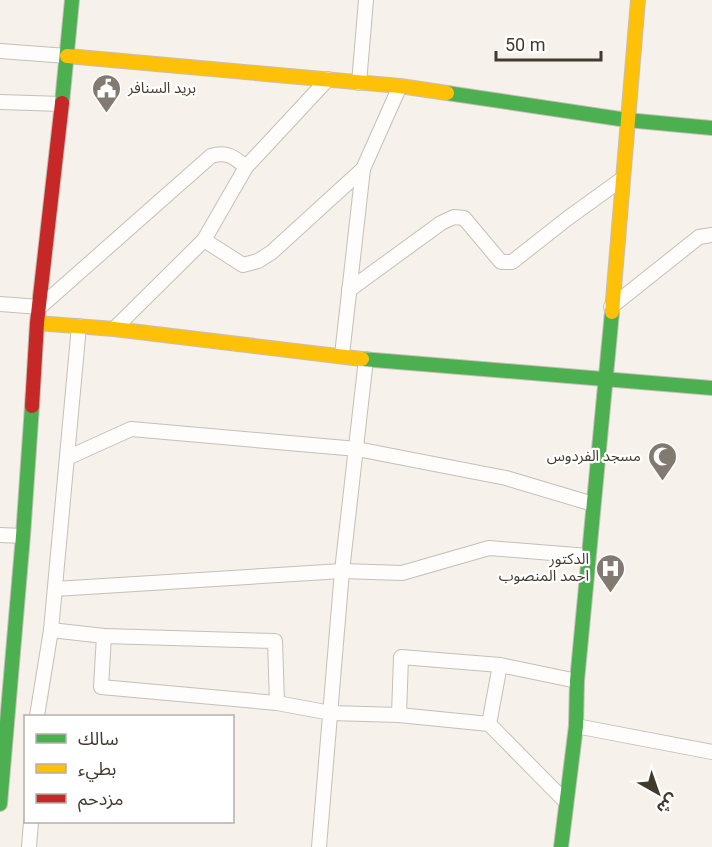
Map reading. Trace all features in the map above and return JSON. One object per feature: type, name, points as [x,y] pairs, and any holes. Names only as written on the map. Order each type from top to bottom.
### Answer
[{"type":"street","points":[[0,804],[4,694],[23,536],[37,323],[72,0]]},
{"type":"street","points":[[359,83],[366,0]]},
{"type":"street","points":[[561,847],[576,726],[577,681],[606,380],[638,0]]},
{"type":"street","points":[[0,51],[400,86],[627,120],[712,129]]},
{"type":"street","points":[[114,329],[204,240],[246,167],[328,79]]},
{"type":"street","points":[[342,355],[363,169],[400,86]]},
{"type":"street","points":[[0,102],[62,104]]},
{"type":"street","points":[[0,304],[40,308],[211,156],[220,153],[230,155],[246,167]]},
{"type":"street","points":[[204,240],[243,266],[258,261],[272,252],[363,169]]},
{"type":"street","points":[[350,290],[441,223],[454,217],[464,218],[501,262],[512,262],[622,179]]},
{"type":"street","points":[[611,308],[699,237],[712,235]]},
{"type":"street","points":[[37,323],[114,329],[366,359],[712,388]]},
{"type":"street","points":[[37,715],[51,630],[79,326]]},
{"type":"street","points":[[319,847],[342,571],[366,359]]},
{"type":"street","points":[[67,458],[131,429],[357,449],[506,478],[593,504]]},
{"type":"street","points":[[0,535],[23,536]]},
{"type":"street","points":[[55,589],[342,571],[402,573],[489,548],[589,556]]},
{"type":"street","points":[[51,630],[104,636],[275,641],[277,703]]},
{"type":"street","points":[[104,636],[101,687],[277,703],[331,713],[399,715],[489,724],[566,802]]},
{"type":"street","points":[[399,715],[401,657],[500,665],[577,681]]},
{"type":"street","points":[[489,724],[500,665]]},
{"type":"street","points":[[576,726],[712,752]]},
{"type":"street","points":[[29,847],[31,823]]},
{"type":"traffic: fast","points":[[62,103],[72,0]]},
{"type":"traffic: fast","points":[[447,93],[627,120],[712,128]]},
{"type":"traffic: fast","points":[[561,847],[576,726],[577,681],[612,312]]},
{"type":"traffic: fast","points":[[362,359],[712,388]]},
{"type":"traffic: fast","points":[[0,804],[32,406]]},
{"type":"traffic: slow","points":[[612,312],[638,0]]},
{"type":"traffic: slow","points":[[67,56],[400,86],[447,93]]},
{"type":"traffic: slow","points":[[37,323],[114,329],[362,359]]},
{"type":"traffic: jam","points":[[32,406],[37,323],[62,103]]},
{"type":"place","name":"بريد السنافر","points":[[107,114]]},
{"type":"place","name":"مسجد الفردوس","points":[[662,482]]},
{"type":"place","name":"الدكتور احمد المنصوب","points":[[610,594]]}]
